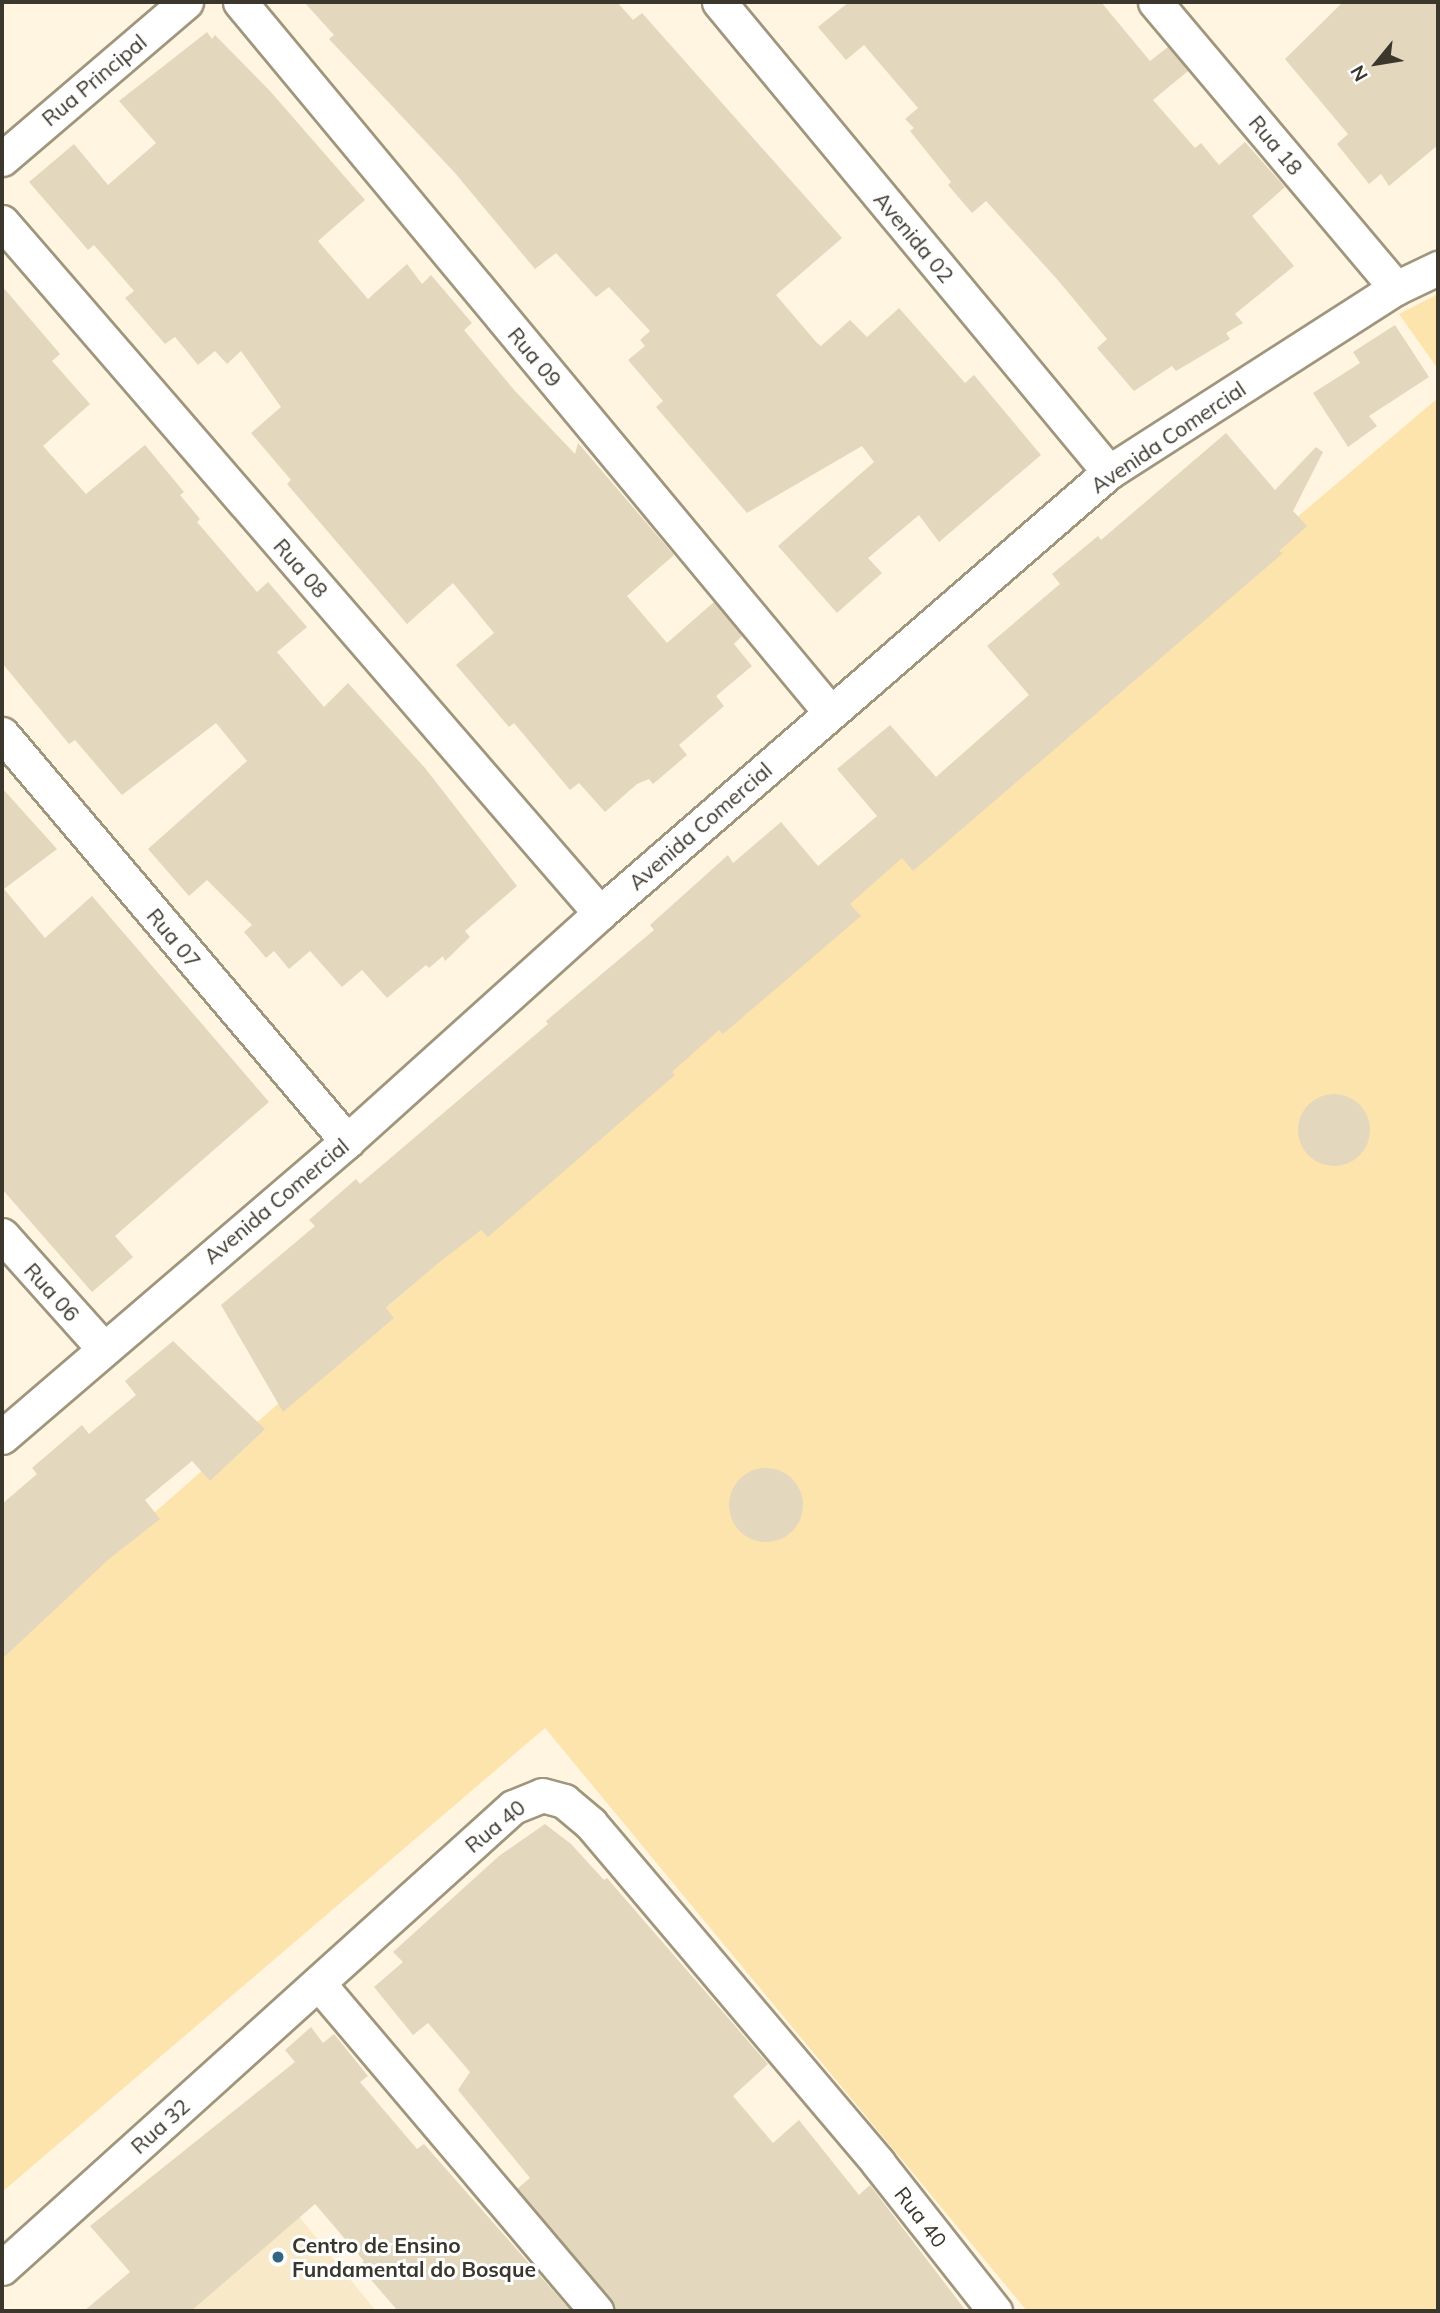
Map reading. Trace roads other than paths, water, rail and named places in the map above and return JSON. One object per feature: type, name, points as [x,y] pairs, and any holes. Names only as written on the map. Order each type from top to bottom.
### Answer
[{"type":"street","name":"Rua Principal","points":[[2,159],[186,2]]},
{"type":"street","name":"Rua 09","points":[[240,2],[830,712]]},
{"type":"street","name":"Avenida 02","points":[[719,2],[1109,472]]},
{"type":"street","name":"Rua 18","points":[[1155,2],[1396,288]]},
{"type":"street","name":"Rua 08","points":[[2,222],[600,913]]},
{"type":"street","name":"Avenida Comercial","points":[[2,1437],[347,1141],[600,913],[1109,472],[1396,288],[1438,268]]},
{"type":"street","name":"Rua 07","points":[[2,734],[347,1141]]},
{"type":"street","name":"Rua 06","points":[[2,1235],[103,1348]]},
{"type":"street","name":"Rua 40","points":[[319,1984],[513,1807],[542,1795],[564,1801],[591,1824],[810,2082],[995,2311]]},
{"type":"street","name":"Rua 32","points":[[2,2268],[319,1984]]},
{"type":"street","points":[[319,1984],[596,2311]]},
{"type":"place","name":"Centro de Ensino Fundamental do Bosque","points":[[278,2257]]}]
